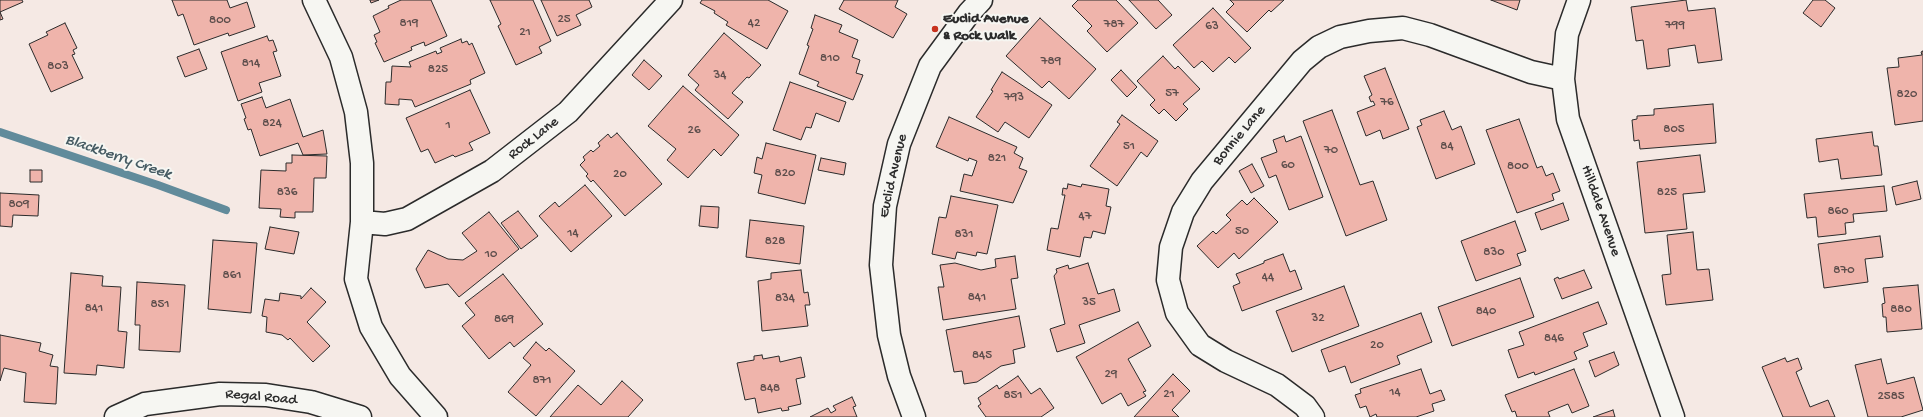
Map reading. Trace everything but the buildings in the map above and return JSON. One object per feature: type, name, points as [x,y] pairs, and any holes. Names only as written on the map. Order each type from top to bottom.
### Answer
[{"type":"street","points":[[314,0],[341,57],[356,112],[362,163],[362,222],[356,279],[371,327],[400,376],[436,417]]},
{"type":"street","name":"Rock Lane","points":[[362,222],[385,224],[407,219],[492,171],[568,112],[671,0]]},
{"type":"street","name":"Euclid Avenue","points":[[914,417],[899,376],[889,335],[881,264],[885,206],[899,144],[930,66],[968,13],[981,0]]},
{"type":"street","name":"Hilldale Avenue","points":[[1579,0],[1567,34],[1563,79],[1568,119],[1673,417]]},
{"type":"street","name":"Bonnie Lane","points":[[1313,417],[1305,406],[1277,385],[1226,361],[1200,345],[1177,313],[1168,280],[1171,247],[1183,212],[1202,181],[1302,61],[1319,47],[1340,37],[1369,31],[1403,28],[1430,35],[1531,72],[1563,79]]},
{"type":"street","name":"Regal Road","points":[[116,417],[144,404],[220,394],[266,395],[311,402],[360,417]]},
{"type":"waterway","name":"Blackberry Creek","points":[[0,132],[158,185],[226,210]]},
{"type":"place","name":"Euclid Avenue & Rock Walk","points":[[935,29]]}]
